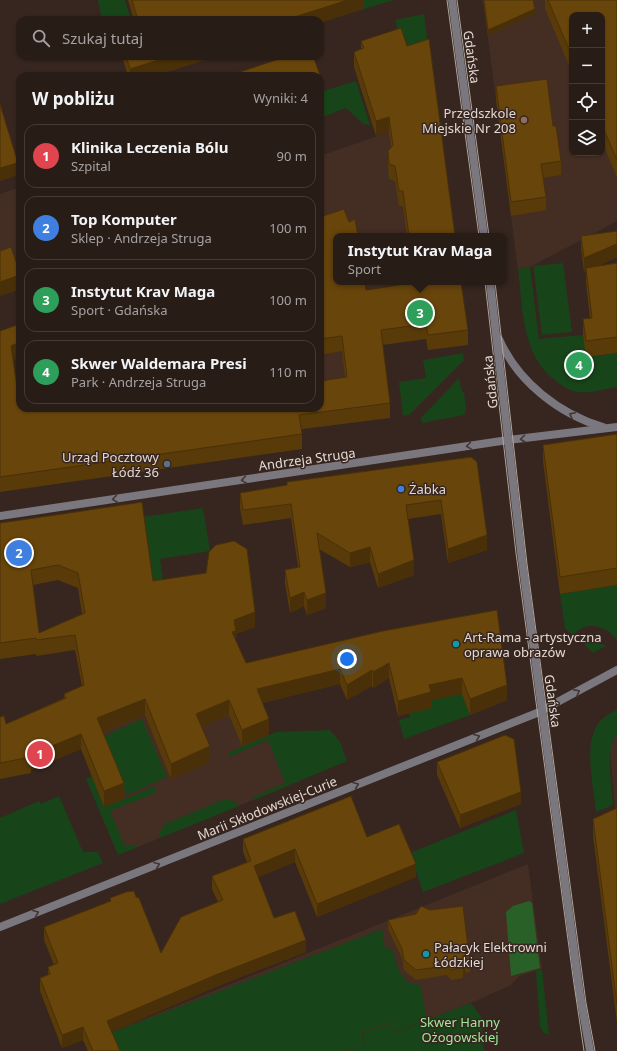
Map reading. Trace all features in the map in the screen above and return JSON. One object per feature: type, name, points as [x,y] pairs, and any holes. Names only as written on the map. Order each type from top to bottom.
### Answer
[{"type":"street","name":"Gdańska","points":[[452,0],[484,233]]},
{"type":"street","name":"Gdańska","points":[[490,285],[521,553],[580,995],[590,1051]]},
{"type":"street","points":[[496,333],[503,348],[518,369],[546,398],[572,415],[608,428]]},
{"type":"street","name":"Andrzeja Struga","points":[[0,516],[508,440],[617,427]]},
{"type":"street","points":[[542,711],[617,670]]},
{"type":"street","name":"Marii Skłodowskiej-Curie","points":[[0,927],[542,711]]},
{"type":"shaded area","points":[[483,0],[617,0],[617,221],[530,267],[518,269]]},
{"type":"shaded area","points":[[389,132],[451,233],[333,233],[333,285],[452,285],[360,325],[372,420],[299,430],[316,412],[324,412],[324,155]]},
{"type":"shaded area","points":[[16,188],[16,283],[0,265],[0,194]]},
{"type":"shaded area","points":[[233,650],[290,785],[123,853],[71,723]]},
{"type":"shaded area","points":[[617,735],[616,825],[610,749],[615,736]]},
{"type":"shaded area","points":[[528,864],[542,969],[519,976],[511,985],[471,1003],[393,1033],[390,1024],[362,1034],[365,1044],[348,1051],[114,1051],[107,1034]]},
{"type":"green space","points":[[98,0],[125,0],[130,16],[101,16]]},
{"type":"green space","points":[[361,0],[394,0],[364,9]]},
{"type":"green space","points":[[424,14],[429,54],[407,61],[395,20]]},
{"type":"green space","points":[[356,81],[370,125],[363,124],[346,108],[324,116],[324,91]]},
{"type":"green space","points":[[563,263],[572,332],[542,335],[533,266]]},
{"type":"green space","points":[[530,267],[539,339],[583,335],[587,357],[617,353],[617,387],[592,392],[575,391],[561,385],[545,371],[536,358],[530,345],[523,315],[518,269]]},
{"type":"green space","points":[[463,353],[464,360],[409,415],[403,416],[399,382],[426,378],[423,360]]},
{"type":"green space","points":[[459,378],[462,392],[464,392],[466,409],[464,415],[422,423],[421,418]]},
{"type":"green space","points":[[203,508],[210,551],[160,559],[165,595],[153,596],[142,517]]},
{"type":"green space","points":[[617,585],[617,640],[607,631],[596,626],[584,627],[573,635],[565,629],[560,594]]},
{"type":"green space","points":[[594,641],[606,646],[593,653],[584,644]]},
{"type":"green space","points":[[462,693],[470,715],[404,739],[399,720],[410,717],[409,713],[429,701]]},
{"type":"green space","points":[[617,710],[617,735],[613,740],[610,757],[613,805],[596,812],[590,757],[592,736],[600,721]]},
{"type":"green space","points":[[142,719],[167,777],[127,795],[102,737]]},
{"type":"green space","points":[[330,730],[340,742],[347,761],[254,800],[253,797],[285,783],[268,740],[229,757],[228,753],[276,732]]},
{"type":"green space","points":[[92,776],[104,807],[156,786],[155,793],[110,811],[125,846],[135,845],[138,847],[118,855],[86,779]]},
{"type":"green space","points":[[59,796],[83,852],[98,852],[103,863],[0,904],[0,818],[39,801],[41,804]]},
{"type":"green space","points":[[225,799],[236,802],[239,806],[160,838],[160,832],[165,824]]},
{"type":"green space","points":[[516,810],[524,853],[423,892],[410,853]]},
{"type":"green space","points":[[529,901],[532,903],[540,968],[511,976],[506,912],[513,906]]},
{"type":"green space","points":[[382,929],[385,948],[392,949],[399,971],[407,982],[420,985],[427,1019],[394,1032],[390,1022],[361,1032],[364,1044],[345,1051],[115,1051],[108,1034]]},
{"type":"green space","points":[[542,969],[549,1035],[544,1033],[540,1027],[536,971]]},
{"type":"green space","name":"Skwer Hanny Ożogowskiej","points":[[471,1003],[481,1017],[484,1051],[348,1051],[365,1044],[362,1033],[390,1023],[393,1033]]},
{"type":"building","points":[[132,0],[348,0],[298,16],[137,16]]},
{"type":"building","points":[[484,0],[533,0],[535,9],[488,30]]},
{"type":"building","points":[[548,0],[617,0],[617,160],[605,132],[605,12],[569,12],[569,49]]},
{"type":"building","points":[[401,28],[407,46],[429,39],[455,233],[409,233],[403,191],[399,191],[395,166],[389,164],[388,151],[393,145],[389,117],[376,121],[354,52],[364,48],[361,41]]},
{"type":"building","points":[[127,60],[158,60],[130,69]]},
{"type":"building","points":[[276,60],[314,60],[319,72],[240,72]]},
{"type":"building","points":[[547,79],[553,126],[556,126],[561,161],[541,164],[546,197],[511,202],[496,86]]},
{"type":"building","points":[[0,104],[16,156],[16,164],[0,168]]},
{"type":"building","points":[[344,209],[349,222],[355,219],[357,233],[333,233],[333,285],[365,285],[366,290],[399,285],[461,285],[468,330],[428,335],[426,324],[381,330],[390,403],[324,412],[324,380],[347,377],[342,336],[324,338],[324,216]]},
{"type":"building","points":[[617,231],[617,244],[584,258],[581,236]]},
{"type":"building","points":[[11,247],[16,261],[16,276],[0,282],[0,251]]},
{"type":"building","points":[[617,263],[617,337],[586,341],[583,319],[592,318],[586,268]]},
{"type":"building","points":[[16,325],[16,344],[11,346],[16,380],[16,412],[322,412],[299,415],[302,434],[0,477],[0,331]]},
{"type":"building","points":[[617,434],[617,568],[560,577],[543,445]]},
{"type":"building","points":[[471,457],[477,462],[487,535],[448,549],[441,500],[406,505],[414,560],[378,574],[370,547],[350,553],[317,533],[326,593],[307,600],[304,592],[290,598],[285,570],[300,567],[291,504],[243,510],[240,493],[287,485],[287,482]]},
{"type":"building","points":[[142,502],[153,581],[206,573],[209,552],[216,545],[234,541],[247,549],[255,612],[234,620],[236,631],[232,632],[246,663],[383,631],[497,610],[507,685],[470,699],[462,678],[429,685],[431,692],[398,701],[389,663],[373,672],[372,670],[347,685],[340,669],[257,689],[269,719],[242,730],[229,700],[196,714],[210,746],[171,764],[145,699],[97,718],[124,783],[104,791],[81,734],[30,755],[31,757],[0,763],[0,717],[4,716],[6,724],[66,698],[64,694],[84,685],[75,635],[0,643],[0,523]],"holes":[[[58,565],[78,573],[85,613],[39,633],[31,570]]]},
{"type":"building","points":[[505,735],[514,739],[521,792],[460,815],[437,762]]},
{"type":"building","points":[[351,796],[367,837],[399,824],[416,864],[317,904],[295,849],[254,866],[274,918],[295,911],[306,940],[218,974],[107,1021],[120,1051],[93,1051],[83,1027],[62,1035],[40,978],[50,974],[48,967],[58,963],[44,927],[111,901],[110,898],[126,892],[134,891],[136,897],[139,898],[161,953],[181,917],[223,900],[212,876],[251,861],[243,839]]},
{"type":"building","points":[[617,808],[617,1005],[593,819]]},
{"type":"building","points":[[421,906],[430,910],[463,906],[470,963],[465,964],[463,968],[451,970],[447,966],[416,970],[404,960],[402,949],[388,920],[416,914]]},
{"type":"tram line","points":[[447,0],[479,233]]},
{"type":"tram line","points":[[457,0],[489,233]]},
{"type":"tram line","points":[[485,285],[516,553],[584,1051]]},
{"type":"tram line","points":[[495,285],[527,564],[586,1003],[595,1051]]},
{"type":"place","name":"Przedszkole Miejskie Nr 208","points":[[524,120]]},
{"type":"place","name":"Instytut Krav Maga","points":[[420,313]]},
{"type":"place","name":"Skwer Waldemara Presi","points":[[579,365]]},
{"type":"place","name":"Urząd Pocztowy Łódź 36","points":[[167,464]]},
{"type":"place","name":"Żabka","points":[[401,489]]},
{"type":"place","name":"Top Komputer","points":[[19,553]]},
{"type":"place","name":"Art-Rama - artystyczna oprawa obrazów","points":[[456,644]]},
{"type":"place","name":"Klinika Leczenia Bólu","points":[[40,754]]},
{"type":"place","name":"Pałacyk Elektrowni Łódzkiej","points":[[426,954]]}]
